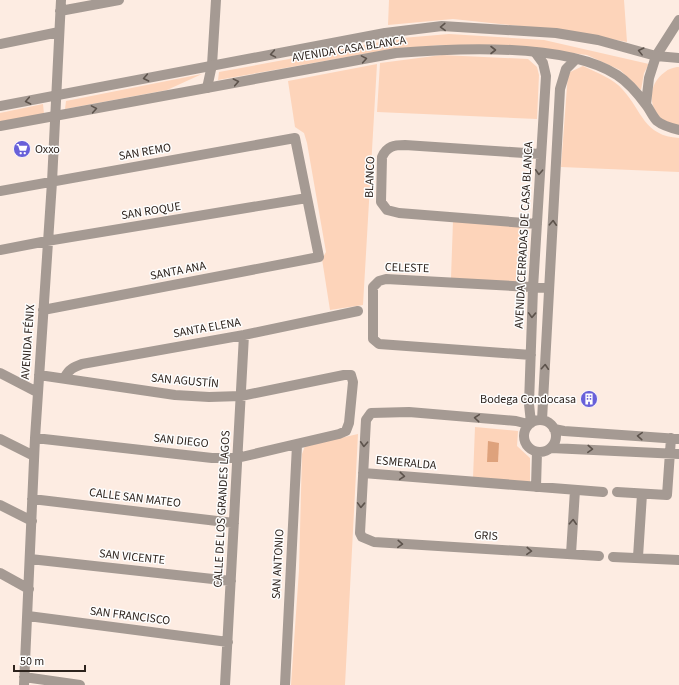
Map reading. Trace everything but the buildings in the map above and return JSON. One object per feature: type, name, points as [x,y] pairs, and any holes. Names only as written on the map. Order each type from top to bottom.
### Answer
[{"type":"street","name":"AVENIDA FÉNIX","points":[[24,681],[37,392],[52,182],[61,0]]},
{"type":"street","points":[[60,11],[120,0]]},
{"type":"street","points":[[207,88],[212,65],[216,0]]},
{"type":"street","points":[[646,104],[649,78],[656,56],[679,20]]},
{"type":"street","name":"AVENIDA CASA BLANCA","points":[[0,106],[385,33],[442,26],[562,34],[598,40],[656,56],[679,58]]},
{"type":"street","points":[[0,44],[59,32]]},
{"type":"street","name":"AVENIDA CASA BLANCA","points":[[0,126],[396,53],[440,49],[535,52],[576,59],[598,65],[619,76],[646,104],[656,120],[665,126],[679,130]]},
{"type":"street","name":"AVENIDA CERRADAS DE CASA BLANCA","points":[[530,423],[531,355],[529,287],[536,252],[540,154],[546,68],[535,52]]},
{"type":"street","points":[[542,420],[560,89],[566,69],[576,59]]},
{"type":"street","points":[[545,88],[560,89]]},
{"type":"street","points":[[542,123],[559,123]]},
{"type":"street","name":"SAN REMO","points":[[0,191],[295,138],[307,198]]},
{"type":"street","name":"BLANCO","points":[[537,224],[399,213],[386,210],[381,202],[382,157],[390,147],[401,145],[540,154]]},
{"type":"street","name":"SAN ROQUE","points":[[0,250],[307,198]]},
{"type":"street","name":"SANTA ANA","points":[[43,310],[319,257],[307,198]]},
{"type":"street","points":[[536,252],[552,252]]},
{"type":"street","name":"CELESTE","points":[[529,287],[386,279],[379,280],[373,287],[373,335],[376,343],[385,345],[531,355]]},
{"type":"street","points":[[529,287],[549,288]]},
{"type":"street","name":"SANTA ELENA","points":[[65,377],[68,371],[73,367],[82,364],[244,335],[358,311]]},
{"type":"street","name":"CALLE DE LOS GRANDES LAGOS","points":[[225,685],[244,335]]},
{"type":"street","points":[[0,373],[37,392]]},
{"type":"street","name":"SAN AGUSTÍN","points":[[39,374],[175,395],[209,397],[241,396],[344,375],[352,375],[353,382],[350,423],[346,431]]},
{"type":"street","points":[[530,390],[543,391]]},
{"type":"street","name":"ESMERALDA","points":[[530,423],[429,414],[371,413],[366,420],[363,473],[536,487]]},
{"type":"street","points":[[551,448],[556,436],[551,424],[542,420],[530,423],[525,429],[524,441],[527,446],[537,452],[551,448],[674,454]]},
{"type":"street","points":[[554,429],[564,431],[675,438],[674,454],[667,495],[617,492]]},
{"type":"street","name":"SAN DIEGO","points":[[35,438],[212,458],[237,458],[346,431]]},
{"type":"street","points":[[0,439],[34,456]]},
{"type":"street","name":"SAN ANTONIO","points":[[284,685],[297,444]]},
{"type":"street","points":[[537,452],[536,487],[603,492]]},
{"type":"street","name":"GRIS","points":[[363,473],[360,533],[366,540],[374,542],[599,556]]},
{"type":"street","points":[[571,554],[574,490]]},
{"type":"street","points":[[638,557],[642,494]]},
{"type":"street","name":"CALLE SAN MATEO","points":[[32,499],[234,523]]},
{"type":"street","points":[[0,505],[32,521]]},
{"type":"street","points":[[613,557],[679,560]]},
{"type":"street","name":"SAN VICENTE","points":[[30,559],[231,581]]},
{"type":"street","points":[[0,573],[29,589]]},
{"type":"street","name":"SAN FRANCISCO","points":[[28,616],[228,642]]},
{"type":"street","points":[[24,681],[80,685]]},
{"type":"shaded area","points":[[389,0],[624,0],[627,42],[568,31],[453,19],[388,25]]},
{"type":"shaded area","points":[[449,34],[544,40],[649,64],[644,73],[641,90],[620,70],[587,55],[525,47],[440,45],[381,51],[218,80],[219,72],[402,38]]},
{"type":"shaded area","points":[[442,55],[528,59],[537,67],[539,75],[537,119],[377,112],[380,63]]},
{"type":"shaded area","points":[[377,64],[363,305],[330,310],[322,259],[326,252],[307,143],[304,133],[295,127],[288,81]]},
{"type":"shaded area","points":[[583,66],[604,76],[619,86],[645,121],[658,133],[679,138],[679,172],[561,167],[568,73]]},
{"type":"shaded area","points":[[679,67],[679,126],[661,119],[652,104],[653,87],[658,79],[668,70]]},
{"type":"shaded area","points":[[202,74],[167,90],[65,109],[66,101]]},
{"type":"shaded area","points":[[43,104],[44,114],[0,122],[0,113]]},
{"type":"shaded area","points":[[453,221],[521,227],[519,283],[451,278]]},
{"type":"shaded area","points":[[475,427],[518,431],[517,446],[530,458],[530,482],[473,478]]},
{"type":"shaded area","points":[[358,434],[345,685],[291,685],[299,570],[302,454],[305,446]]},
{"type":"shaded area","points":[[488,441],[499,443],[498,462],[487,462]]},
{"type":"place","name":"Oxxo","points":[[22,149]]},
{"type":"place","name":"Bodega Condocasa","points":[[589,399]]}]
